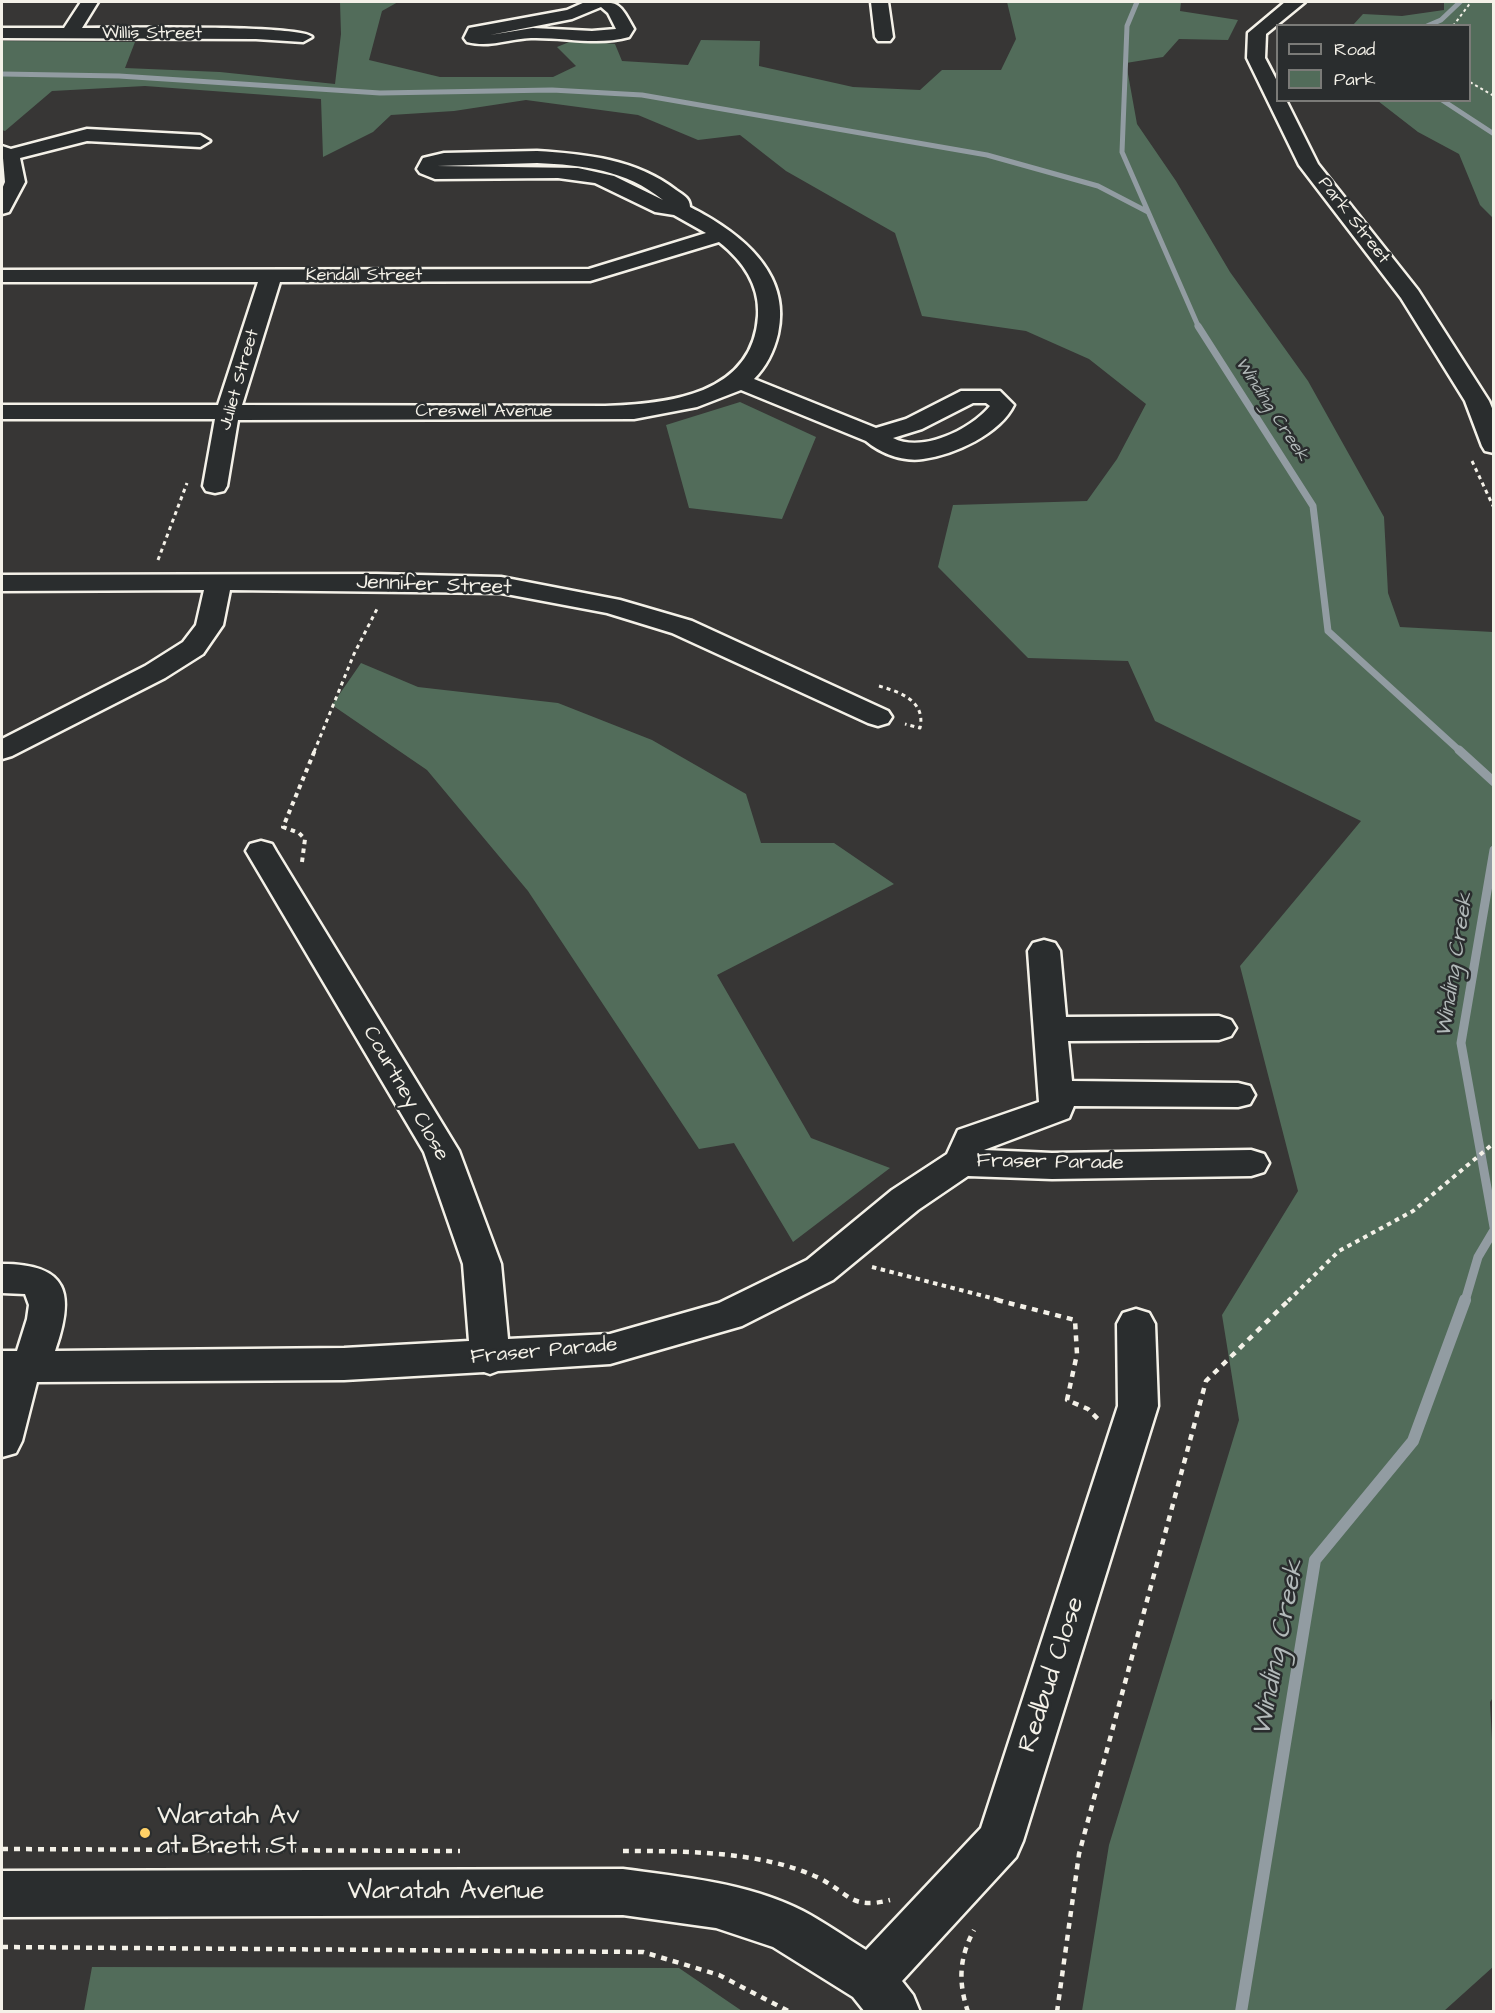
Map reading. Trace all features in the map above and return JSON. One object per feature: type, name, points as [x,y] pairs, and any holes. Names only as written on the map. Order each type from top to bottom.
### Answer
[{"type":"street","points":[[70,33],[89,2]]},
{"type":"street","points":[[598,2],[572,14],[475,32],[472,38],[487,40],[532,33],[607,36],[623,33],[625,29],[618,15],[605,2]]},
{"type":"street","points":[[879,2],[884,38]]},
{"type":"street","name":"Park Street","points":[[1276,98],[1256,58],[1257,33],[1280,12],[1296,2]]},
{"type":"street","name":"Willis Street","points":[[2,33],[256,34],[303,37]]},
{"type":"street","name":"Park Street","points":[[1278,102],[1309,165],[1410,294],[1477,401],[1494,446]]},
{"type":"street","points":[[2,208],[15,182],[5,153],[87,135],[200,141]]},
{"type":"street","name":"Creswell Avenue","points":[[2,412],[636,412],[671,409],[696,401],[739,381],[758,361],[770,331],[766,295],[758,270],[742,250],[680,209],[663,208],[616,184],[576,174],[506,172],[442,174],[432,172],[427,166],[430,162],[444,159],[558,159],[596,163],[639,175],[669,192],[680,203],[680,209]]},
{"type":"street","name":"Kendall Street","points":[[2,276],[590,275],[721,235]]},
{"type":"street","name":"Juliet Street","points":[[215,486],[228,411],[271,276]]},
{"type":"street","points":[[739,381],[875,436]]},
{"type":"street","points":[[2,750],[155,672],[194,648],[209,626],[219,582]]},
{"type":"street","name":"Jennifer Street","points":[[2,583],[219,582],[501,585],[611,606],[682,627],[878,717]]},
{"type":"street","name":"Courtney Close","points":[[261,851],[441,1151],[482,1264],[490,1358]]},
{"type":"street","points":[[962,1162],[970,1139],[1057,1109],[1044,951]]},
{"type":"street","points":[[1050,1029],[1219,1028]]},
{"type":"street","points":[[1056,1093],[1238,1095]]},
{"type":"street","name":"Fraser Parade","points":[[18,1367],[332,1365],[490,1358],[610,1349],[729,1315],[820,1270],[905,1200],[962,1162],[1052,1166],[1251,1162]]},
{"type":"street","points":[[2,1279],[22,1278],[40,1283],[48,1295],[48,1313],[18,1367],[2,1441]]},
{"type":"street","name":"Redbud Close","points":[[883,1996],[1000,1841],[1138,1406],[1136,1324]]},
{"type":"street","name":"Waratah Avenue","points":[[2,1894],[622,1892],[716,1905],[785,1927],[883,1996]]},
{"type":"path","points":[[1454,24],[1471,2]]},
{"type":"path","points":[[1471,83],[1494,96]]},
{"type":"path","points":[[1469,454],[1494,508]]},
{"type":"path","points":[[156,566],[188,481]]},
{"type":"path","points":[[302,866],[305,840],[299,832],[283,827],[354,654],[390,583]]},
{"type":"path","points":[[1058,2012],[1079,1854],[1206,1381],[1339,1251],[1413,1211],[1494,1143]]},
{"type":"path","points":[[847,1248],[882,1272],[1075,1320],[1077,1354],[1067,1401],[1088,1408],[1101,1424]]},
{"type":"path","points":[[2,1947],[643,1952],[687,1961],[724,1977],[790,2012]]},
{"type":"green space","points":[[340,2],[398,2],[382,11],[369,60],[440,77],[553,77],[576,66],[557,47],[574,40],[615,44],[622,61],[688,65],[701,40],[760,41],[759,66],[853,87],[920,90],[942,70],[1001,70],[1016,39],[1007,2],[1181,2],[1180,11],[1238,20],[1228,40],[1179,39],[1163,57],[1126,63],[1137,124],[1176,181],[1230,272],[1308,381],[1384,517],[1388,593],[1400,627],[1493,632],[1494,1696],[1490,1702],[1494,1779],[1494,1966],[1444,2011],[1082,2011],[1109,1845],[1239,1420],[1222,1315],[1298,1191],[1240,966],[1361,821],[1155,721],[1128,661],[1028,658],[938,567],[953,505],[1087,501],[1117,459],[1146,404],[1089,359],[1026,331],[922,316],[895,233],[786,171],[740,135],[698,140],[638,115],[526,100],[454,111],[391,115],[373,132],[323,157],[321,99],[145,86],[52,91],[5,131],[2,130],[2,41],[135,42],[125,68],[220,72],[335,84],[341,34]]},
{"type":"green space","points":[[1444,2],[1493,2],[1493,218],[1480,205],[1459,154],[1418,132],[1379,102],[1471,102],[1471,24],[1354,24],[1363,14],[1402,16],[1444,10]]},
{"type":"green space","points":[[740,402],[816,437],[782,519],[689,508],[666,425]]},
{"type":"green space","points":[[361,663],[418,687],[558,703],[652,740],[746,794],[761,843],[834,843],[894,884],[717,975],[811,1138],[890,1168],[793,1242],[734,1143],[699,1149],[528,891],[427,770],[332,705]]},
{"type":"green space","points":[[92,1967],[679,1968],[742,2011],[84,2011]]},
{"type":"waterway","name":"Winding Creek","points":[[1137,2],[1127,26],[1122,152],[1198,327]]},
{"type":"waterway","points":[[1432,24],[1441,20],[1460,2]]},
{"type":"waterway","points":[[2,74],[119,76],[380,93],[552,90],[642,95],[987,155],[1098,186],[1148,212]]},
{"type":"waterway","points":[[1445,102],[1494,134]]},
{"type":"waterway","name":"Winding Creek","points":[[1198,327],[1313,506],[1328,631],[1461,752]]},
{"type":"waterway","name":"Winding Creek","points":[[1459,750],[1494,782]]},
{"type":"waterway","name":"Winding Creek","points":[[1494,850],[1461,1043],[1494,1227]]},
{"type":"waterway","name":"Winding Creek","points":[[1465,1301],[1478,1257],[1494,1230]]},
{"type":"waterway","name":"Winding Creek","points":[[1241,2012],[1315,1560],[1413,1441],[1465,1300]]},
{"type":"place","name":"Waratah Av at Brett St","points":[[145,1833]]}]
